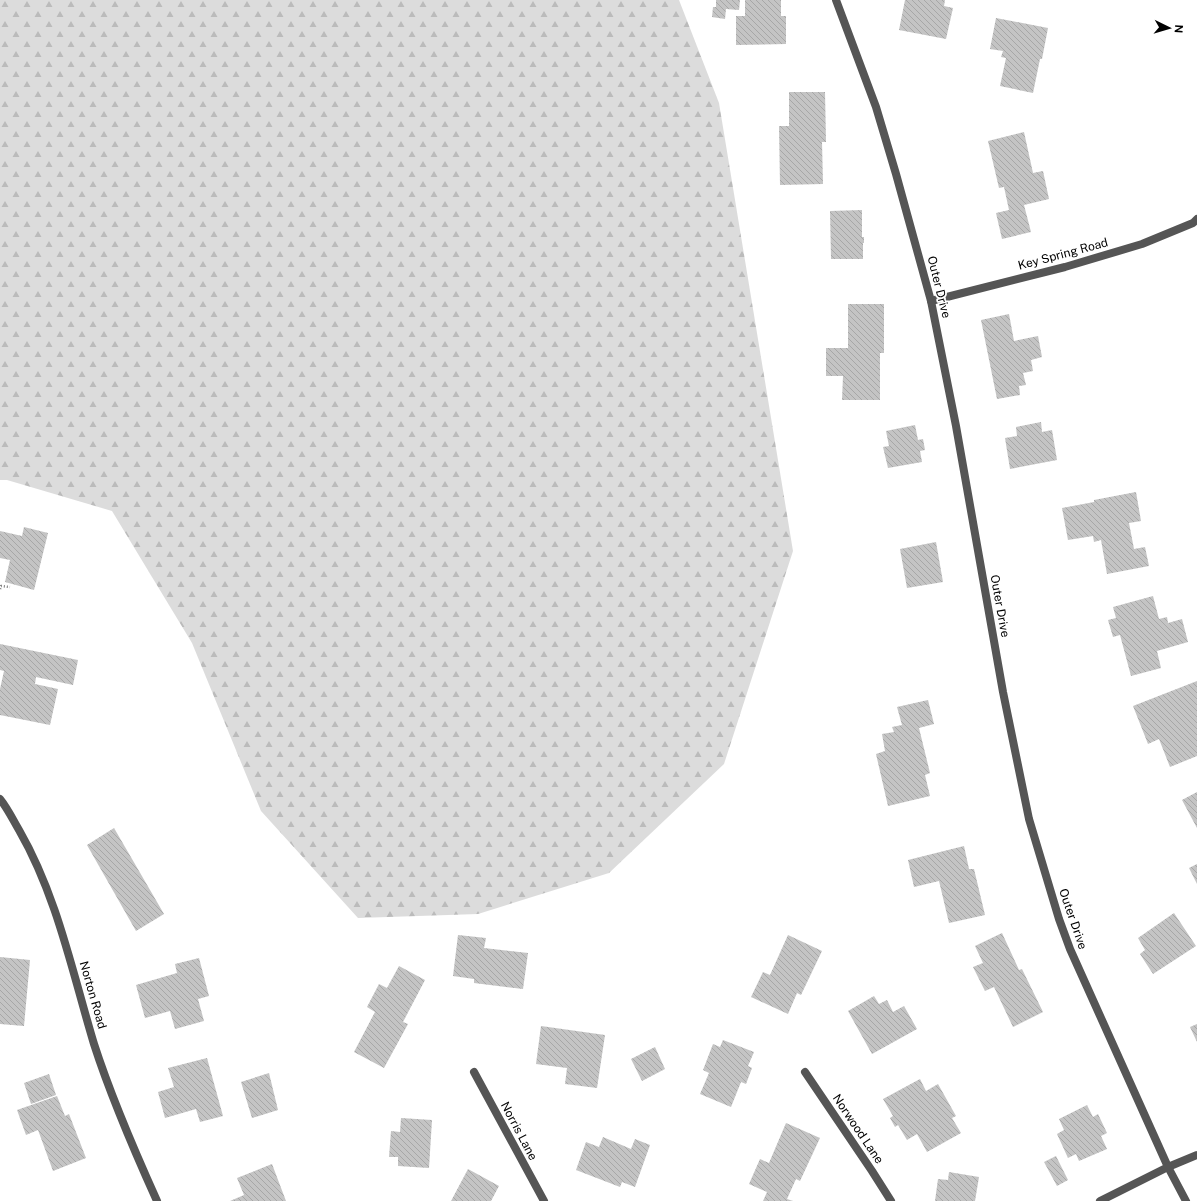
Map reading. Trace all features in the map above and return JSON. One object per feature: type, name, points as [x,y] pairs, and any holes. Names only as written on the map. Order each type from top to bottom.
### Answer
[{"type":"street","name":"Outer Drive","points":[[836,0],[876,108],[931,301],[956,426],[1003,692],[1029,819],[1070,949],[1168,1166],[1186,1201]]},
{"type":"street","name":"Key Spring Road","points":[[931,301],[1065,267],[1142,244],[1192,223],[1197,219]]},
{"type":"street","name":"Norton Road","points":[[0,800],[28,845],[46,883],[103,1068],[157,1201]]},
{"type":"street","name":"Norris Lane","points":[[474,1072],[544,1201]]},
{"type":"street","name":"Norwood Lane","points":[[805,1072],[891,1201]]},
{"type":"street","points":[[1100,1201],[1168,1166],[1197,1155]]},
{"type":"path","points":[[0,589],[1,586],[10,587]]},
{"type":"green space","points":[[0,0],[679,0],[719,103],[793,551],[724,764],[609,873],[478,914],[358,918],[261,811],[192,643],[112,511],[7,480],[0,480]]},
{"type":"building","points":[[716,0],[740,0],[739,10],[726,9],[725,19],[712,17],[713,7],[716,7]]},
{"type":"building","points":[[745,0],[781,0],[781,16],[786,16],[786,44],[736,45],[736,16],[745,16]]},
{"type":"building","points":[[905,0],[945,0],[944,6],[953,8],[946,39],[899,30]]},
{"type":"building","points":[[996,18],[1048,28],[1033,93],[1000,86],[1006,58],[1001,57],[1003,51],[990,49]]},
{"type":"building","points":[[789,92],[825,92],[826,142],[822,142],[823,184],[780,185],[779,126],[789,126]]},
{"type":"building","points":[[1024,132],[1033,173],[1043,171],[1049,199],[1024,205],[1031,232],[1002,239],[996,213],[1009,210],[1004,187],[999,188],[988,141]]},
{"type":"building","points":[[862,210],[862,237],[864,237],[863,259],[831,259],[830,211]]},
{"type":"building","points":[[848,304],[884,304],[884,353],[880,353],[880,400],[842,400],[843,376],[826,376],[826,348],[848,348]]},
{"type":"building","points":[[1009,314],[1014,341],[1038,336],[1042,357],[1031,360],[1033,371],[1023,373],[1026,385],[1019,386],[1020,395],[997,399],[981,320]]},
{"type":"building","points":[[1041,422],[1042,432],[1052,430],[1057,460],[1010,469],[1005,438],[1017,436],[1016,427]]},
{"type":"building","points":[[915,425],[918,440],[923,439],[925,450],[920,451],[922,462],[888,468],[883,447],[889,446],[886,431]]},
{"type":"building","points":[[1136,492],[1141,521],[1129,523],[1134,549],[1145,547],[1149,566],[1107,574],[1101,540],[1094,542],[1093,536],[1068,540],[1062,508]]},
{"type":"building","points":[[24,527],[48,533],[34,590],[5,582],[10,560],[0,558],[0,531],[22,536]]},
{"type":"building","points":[[936,542],[943,582],[907,588],[900,549]]},
{"type":"building","points":[[1153,596],[1159,619],[1167,617],[1168,623],[1182,619],[1188,642],[1157,651],[1161,668],[1131,676],[1120,635],[1113,637],[1108,620],[1116,618],[1113,607]]},
{"type":"building","points":[[0,644],[78,660],[73,685],[36,677],[35,684],[58,689],[50,725],[0,715],[0,689],[4,671],[0,670]]},
{"type":"building","points":[[1197,681],[1197,756],[1170,767],[1159,739],[1148,744],[1133,706]]},
{"type":"building","points":[[928,700],[934,724],[919,728],[930,773],[925,775],[930,796],[888,806],[876,754],[885,751],[882,734],[894,732],[892,727],[902,725],[897,707]]},
{"type":"building","points":[[1197,792],[1197,828],[1182,800]]},
{"type":"building","points":[[114,828],[164,914],[136,931],[87,845]]},
{"type":"building","points":[[964,846],[969,869],[974,869],[985,915],[949,923],[939,881],[914,887],[908,860]]},
{"type":"building","points":[[1197,864],[1197,884],[1189,868]]},
{"type":"building","points":[[1174,913],[1196,946],[1153,974],[1140,954],[1145,950],[1138,938]]},
{"type":"building","points":[[1002,933],[1019,970],[1022,969],[1043,1012],[1013,1027],[994,987],[985,991],[973,967],[983,963],[975,946]]},
{"type":"building","points":[[458,935],[486,938],[484,948],[528,953],[523,989],[474,983],[474,979],[453,976]]},
{"type":"building","points":[[788,935],[822,951],[801,995],[797,993],[788,1014],[751,997],[763,972],[770,975]]},
{"type":"building","points":[[0,957],[30,960],[24,1026],[0,1024]]},
{"type":"building","points":[[199,958],[209,996],[198,999],[204,1021],[175,1029],[170,1011],[145,1018],[136,985],[177,973],[175,964]]},
{"type":"building","points":[[399,966],[425,980],[403,1022],[408,1024],[384,1068],[354,1052],[375,1012],[367,1007],[379,984],[387,988]]},
{"type":"building","points":[[874,996],[879,1004],[887,1000],[893,1012],[904,1006],[917,1029],[872,1054],[848,1011]]},
{"type":"building","points":[[1197,1024],[1197,1042],[1190,1027]]},
{"type":"building","points":[[541,1026],[605,1035],[597,1088],[565,1084],[567,1068],[536,1064]]},
{"type":"building","points":[[723,1040],[754,1052],[748,1066],[752,1068],[746,1084],[741,1082],[731,1107],[700,1094],[709,1073],[703,1070],[713,1044],[720,1047]]},
{"type":"building","points":[[655,1047],[665,1069],[642,1081],[631,1059]]},
{"type":"building","points":[[207,1058],[223,1116],[200,1122],[196,1109],[165,1118],[158,1092],[174,1087],[168,1068]]},
{"type":"building","points":[[269,1073],[278,1110],[252,1118],[241,1082]]},
{"type":"building","points":[[49,1074],[56,1095],[31,1104],[24,1083]]},
{"type":"building","points":[[920,1079],[926,1091],[938,1084],[956,1116],[952,1118],[961,1133],[927,1152],[917,1134],[907,1140],[898,1125],[895,1127],[890,1118],[893,1116],[883,1099]]},
{"type":"building","points":[[57,1096],[65,1116],[69,1114],[86,1158],[53,1171],[38,1130],[26,1135],[17,1110]]},
{"type":"building","points":[[1087,1105],[1093,1117],[1098,1114],[1107,1133],[1101,1136],[1107,1149],[1079,1161],[1076,1154],[1068,1158],[1057,1134],[1064,1130],[1059,1119]]},
{"type":"building","points":[[401,1118],[432,1120],[429,1168],[398,1166],[398,1157],[389,1157],[391,1131],[400,1132]]},
{"type":"building","points":[[786,1123],[820,1138],[800,1181],[796,1179],[787,1199],[793,1201],[763,1201],[767,1192],[749,1184],[760,1159],[769,1163]]},
{"type":"building","points":[[603,1137],[631,1149],[635,1139],[650,1145],[635,1187],[622,1182],[620,1187],[576,1170],[586,1142],[599,1147]]},
{"type":"building","points":[[1056,1156],[1068,1180],[1057,1186],[1044,1162]]},
{"type":"building","points":[[272,1164],[286,1201],[230,1201],[244,1195],[237,1178]]},
{"type":"building","points":[[468,1169],[499,1186],[491,1201],[451,1201]]},
{"type":"building","points":[[949,1172],[979,1177],[975,1201],[935,1201],[938,1179],[948,1180]]}]
